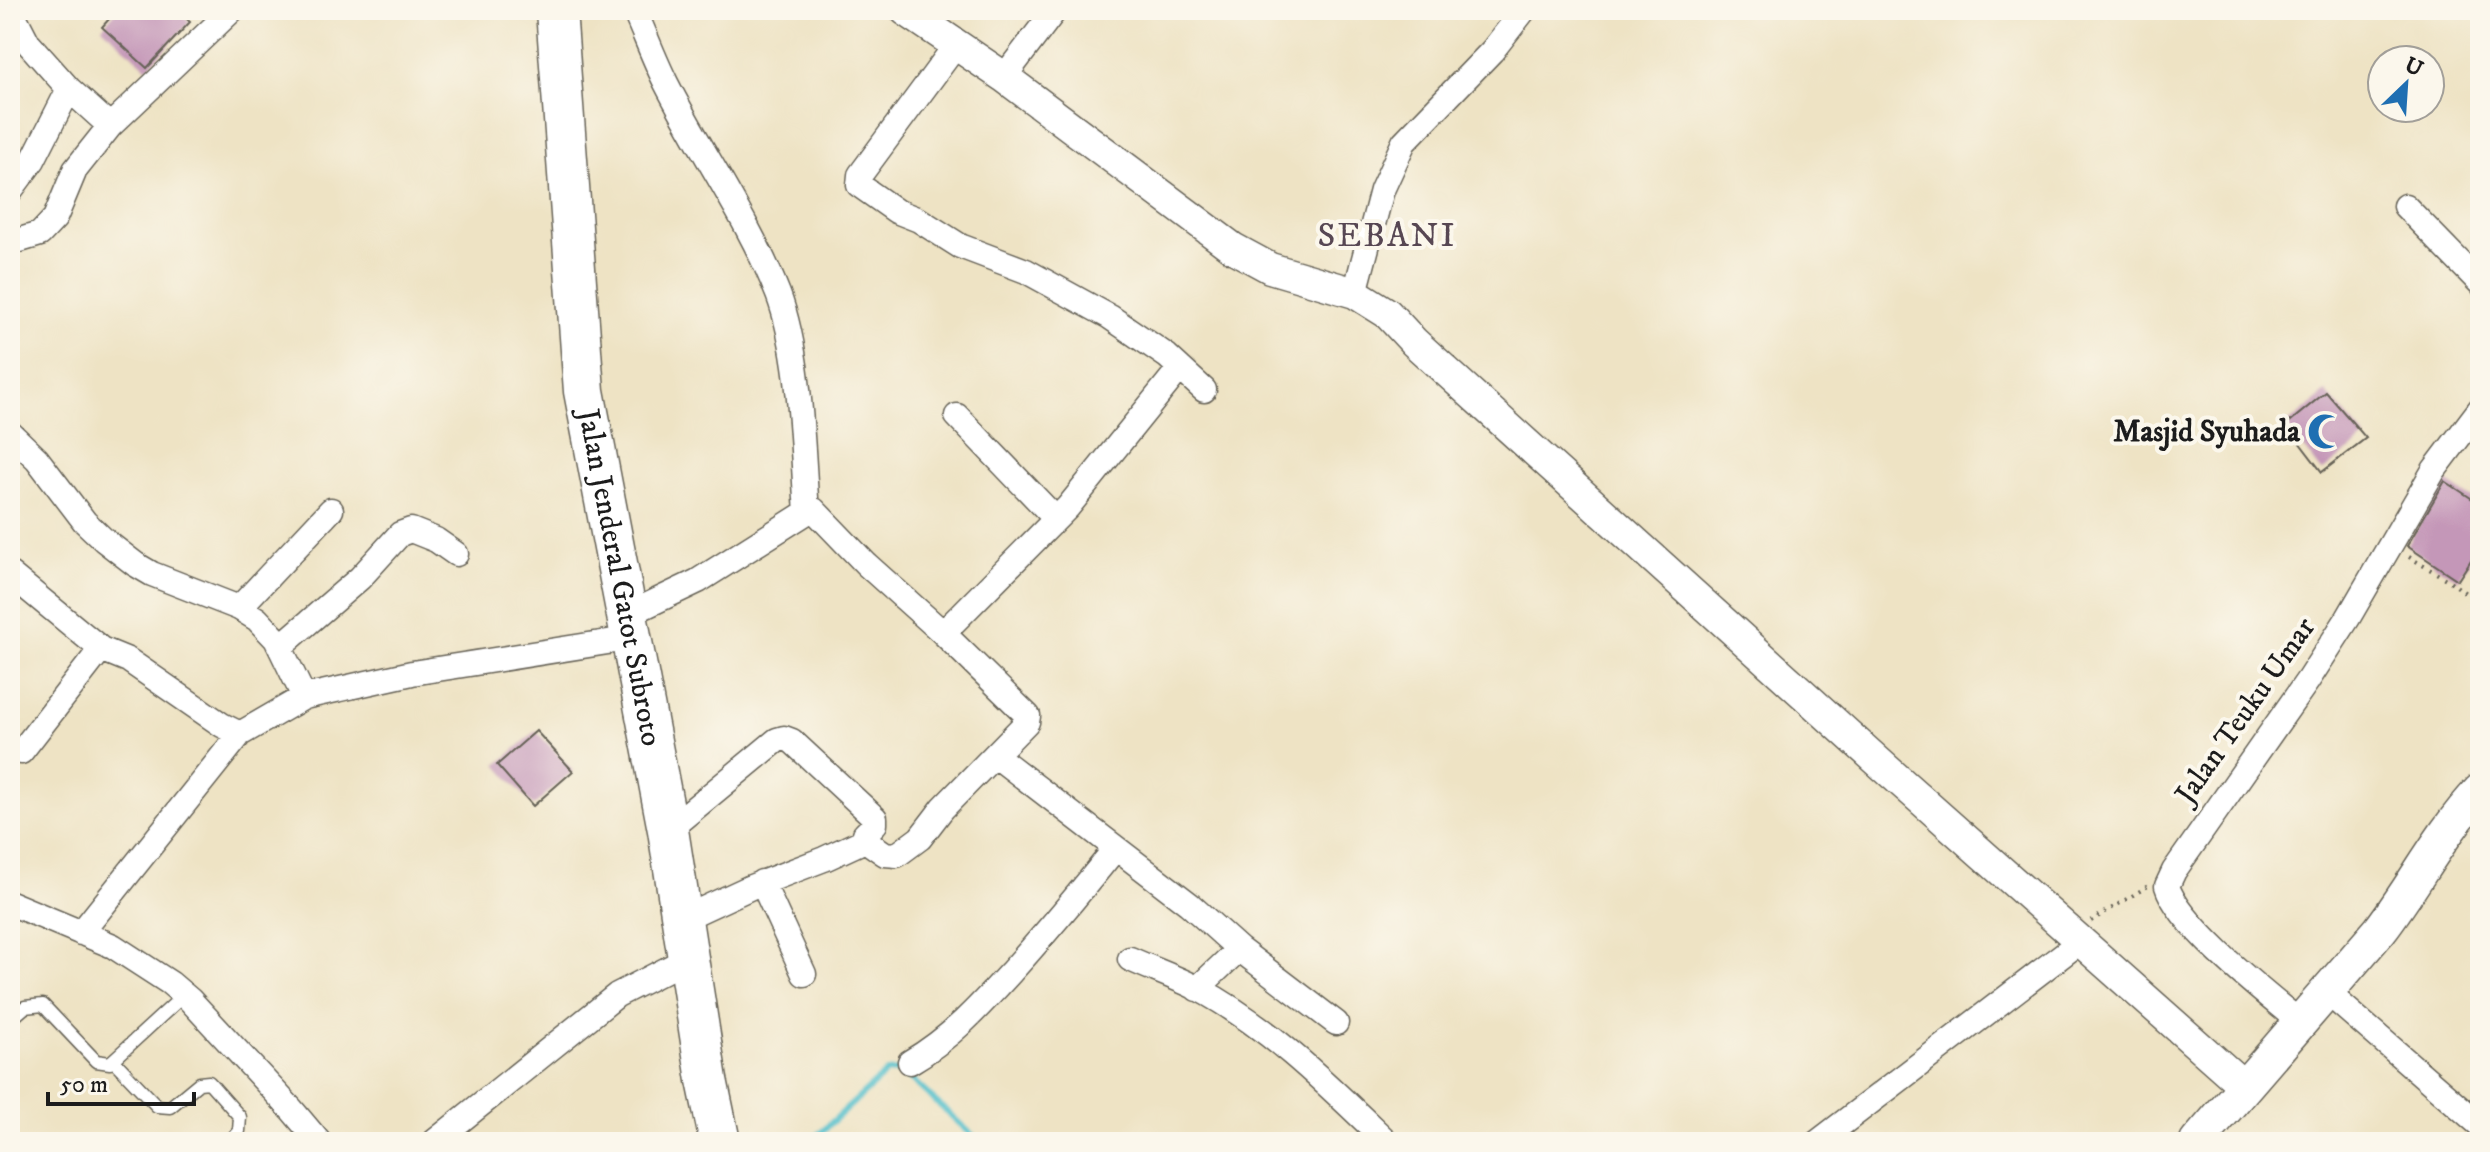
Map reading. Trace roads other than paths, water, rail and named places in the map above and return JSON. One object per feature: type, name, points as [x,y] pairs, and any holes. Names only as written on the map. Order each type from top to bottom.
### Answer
[{"type":"highway","name":"Jalan Jenderal Gatot Subroto","points":[[556,10],[584,391],[668,830],[687,959],[720,1142]]},
{"type":"main road","points":[[2197,1142],[2328,993],[2402,900],[2443,834],[2480,791]]},
{"type":"street","points":[[11,10],[28,43],[69,89],[110,126]]},
{"type":"street","points":[[10,243],[40,234],[55,218],[75,170],[110,126],[232,10]]},
{"type":"street","points":[[634,10],[666,82],[738,213],[778,296],[797,387],[807,512]]},
{"type":"street","points":[[905,10],[1004,77],[1233,248],[1270,268],[1355,293],[1387,313],[1414,342],[1677,580],[2245,1087]]},
{"type":"street","points":[[1004,77],[1055,10]]},
{"type":"street","points":[[1355,293],[1382,190],[1404,142],[1492,51],[1524,10]]},
{"type":"street","points":[[956,45],[860,175],[859,185],[896,211],[919,220],[960,246],[1026,271],[1110,317],[1180,368],[1204,390]]},
{"type":"street","points":[[10,191],[33,160],[69,89]]},
{"type":"street","points":[[2405,206],[2480,283]]},
{"type":"street","points":[[943,633],[1056,519],[1116,450],[1180,368]]},
{"type":"street","name":"Jalan Teuku Umar","points":[[2301,1023],[2228,962],[2184,914],[2170,896],[2167,886],[2174,871],[2308,680],[2434,470],[2480,409]]},
{"type":"street","points":[[957,416],[1056,519]]},
{"type":"street","points":[[10,433],[37,459],[85,522],[104,540],[152,574],[239,608],[257,619],[276,639],[304,697]]},
{"type":"street","points":[[239,608],[331,510]]},
{"type":"street","points":[[81,933],[240,734],[304,697],[630,626],[814,510],[866,564],[1028,716],[1027,722],[996,756],[979,769],[906,850],[897,855],[885,854],[865,840]]},
{"type":"street","points":[[280,647],[360,578],[400,534],[411,530],[436,540],[456,554]]},
{"type":"street","points":[[10,574],[101,649],[128,660],[222,725],[240,734]]},
{"type":"street","points":[[21,752],[101,649]]},
{"type":"street","points":[[668,830],[777,740],[784,738],[792,741],[875,818],[875,824],[865,834],[865,840]]},
{"type":"street","points":[[996,756],[1080,818],[1115,849],[1189,904],[1239,949],[1336,1023]]},
{"type":"street","points":[[682,919],[865,840]]},
{"type":"street","points":[[910,1062],[937,1046],[983,1002],[1052,927],[1115,849]]},
{"type":"street","points":[[762,882],[804,974]]},
{"type":"street","points":[[10,903],[113,946],[170,983],[319,1142]]},
{"type":"street","points":[[1818,1142],[2077,936]]},
{"type":"street","points":[[1197,989],[1239,949]]},
{"type":"street","points":[[434,1142],[617,995],[687,959]]},
{"type":"street","points":[[1130,959],[1197,989],[1262,1029],[1330,1087],[1387,1142]]},
{"type":"street","points":[[2328,993],[2480,1125]]},
{"type":"lane","points":[[10,1020],[25,1007],[43,1005],[96,1061],[114,1061],[184,995]]},
{"type":"lane","points":[[114,1061],[157,1106],[170,1107],[199,1083],[209,1082],[240,1117],[239,1131],[229,1142]]},
{"type":"waterway","points":[[810,1142],[887,1072],[902,1071],[980,1142]]},
{"type":"place","name":"Masjid Syuhada","points":[[2326,432]]},
{"type":"district","name":"SEBANI","points":[[1387,236]]}]
